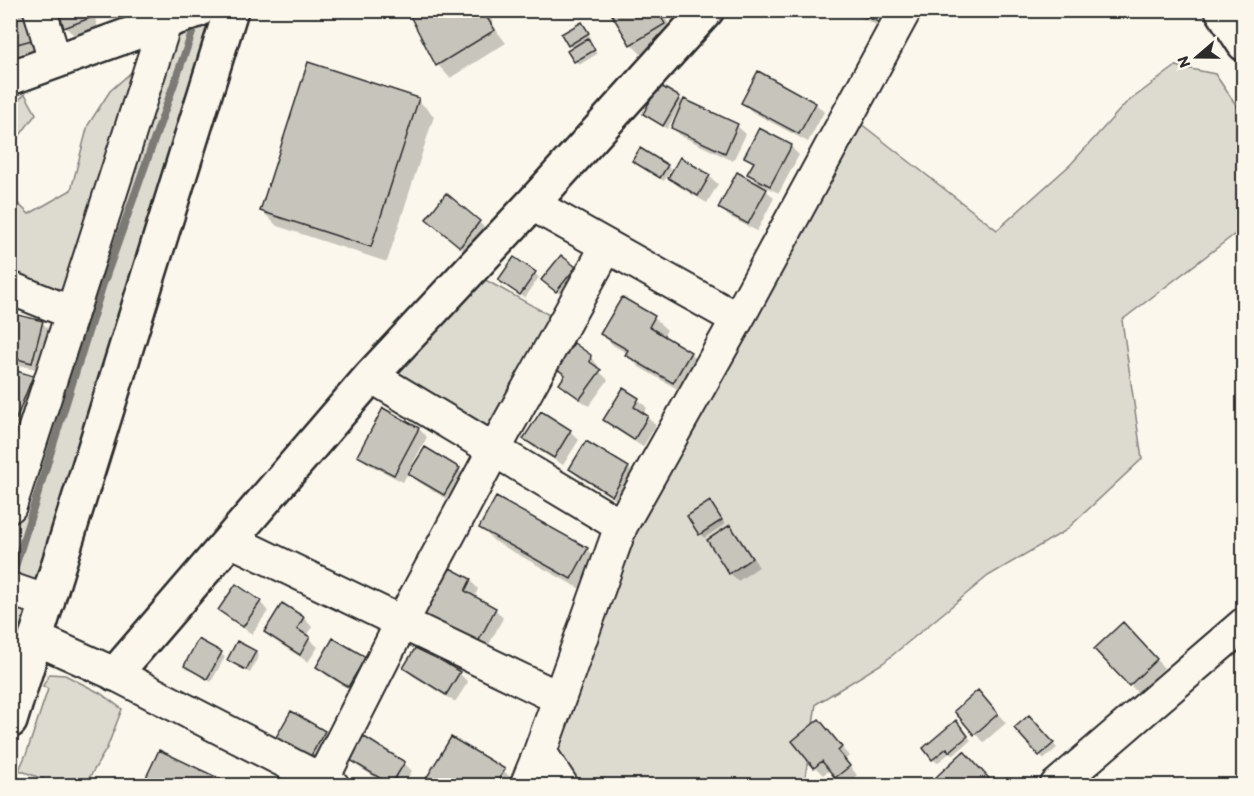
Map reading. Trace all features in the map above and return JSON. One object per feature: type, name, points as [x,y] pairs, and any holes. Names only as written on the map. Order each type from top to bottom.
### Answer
[{"type":"street","points":[[40,10],[55,62]]},
{"type":"street","points":[[10,721],[231,10]]},
{"type":"street","points":[[115,674],[371,376],[532,204],[707,10]]},
{"type":"street","points":[[526,786],[621,526],[737,320],[905,10]]},
{"type":"street","points":[[1222,10],[1244,44]]},
{"type":"street","points":[[10,78],[181,15]]},
{"type":"street","points":[[10,506],[20,442],[72,313],[181,15]]},
{"type":"street","points":[[532,204],[737,320]]},
{"type":"street","points":[[37,639],[115,674],[327,783],[402,622],[607,246]]},
{"type":"street","points":[[10,288],[72,313]]},
{"type":"street","points":[[371,376],[621,526]]},
{"type":"street","points":[[230,540],[559,698]]},
{"type":"street","points":[[10,589],[48,602]]},
{"type":"street","points":[[1056,786],[1244,624]]},
{"type":"street","points":[[540,752],[562,786]]},
{"type":"shaded area","points":[[174,11],[220,11],[11,721],[11,506],[84,273],[58,294],[11,277],[11,197],[29,214],[71,190],[88,125],[110,91],[135,69]]},
{"type":"shaded area","points":[[1176,66],[1215,74],[1243,115],[1243,228],[1122,320],[1142,459],[1065,531],[988,576],[883,663],[816,704],[804,785],[532,786],[621,526],[860,123],[997,230],[1071,164],[1125,104]]},
{"type":"shaded area","points":[[25,94],[36,114],[11,147],[11,107]]},
{"type":"shaded area","points":[[469,271],[564,323],[486,445],[371,376]]},
{"type":"shaded area","points":[[49,674],[65,675],[100,693],[122,709],[107,748],[88,780],[72,785],[59,785],[19,770],[48,689],[43,686]]},
{"type":"building","points":[[31,10],[39,38],[10,46],[10,12]]},
{"type":"building","points":[[58,10],[88,10],[90,18],[64,28]]},
{"type":"building","points":[[407,10],[482,10],[495,30],[436,66]]},
{"type":"building","points":[[609,10],[657,10],[665,24],[630,45]]},
{"type":"building","points":[[853,10],[886,10],[880,23]]},
{"type":"building","points":[[582,22],[589,33],[568,46],[561,34]]},
{"type":"building","points":[[588,38],[595,50],[574,62],[567,51]]},
{"type":"building","points":[[308,62],[419,98],[371,247],[260,211]]},
{"type":"building","points":[[758,71],[816,103],[799,134],[741,103]]},
{"type":"building","points":[[659,85],[680,97],[663,126],[643,114]]},
{"type":"building","points":[[684,99],[738,124],[725,153],[671,128]]},
{"type":"building","points":[[759,128],[792,145],[770,186],[747,174],[754,162],[744,157]]},
{"type":"building","points":[[640,148],[668,165],[660,178],[632,161]]},
{"type":"building","points":[[680,157],[710,175],[698,196],[668,178]]},
{"type":"building","points":[[737,172],[767,189],[748,224],[718,208]]},
{"type":"building","points":[[446,193],[480,221],[460,247],[426,219]]},
{"type":"building","points":[[561,255],[576,267],[556,292],[541,280]]},
{"type":"building","points":[[514,257],[536,272],[520,295],[498,280]]},
{"type":"building","points":[[622,297],[655,316],[649,327],[691,352],[673,383],[625,355],[628,350],[600,334]]},
{"type":"building","points":[[10,313],[43,321],[32,363],[10,357]]},
{"type":"building","points":[[574,343],[591,355],[590,362],[601,370],[580,399],[559,384],[565,375],[556,368]]},
{"type":"building","points":[[10,369],[33,376],[16,419],[10,417]]},
{"type":"building","points":[[623,388],[639,398],[634,407],[648,416],[634,440],[603,420]]},
{"type":"building","points":[[383,408],[419,428],[394,475],[357,456]]},
{"type":"building","points":[[541,411],[571,430],[554,458],[523,439]]},
{"type":"building","points":[[586,441],[629,467],[612,496],[569,469]]},
{"type":"building","points":[[425,447],[460,468],[444,495],[408,474]]},
{"type":"building","points":[[496,497],[588,548],[571,579],[479,528]]},
{"type":"building","points":[[710,501],[722,520],[699,535],[687,516]]},
{"type":"building","points":[[730,525],[752,558],[729,574],[707,540]]},
{"type":"building","points":[[450,568],[471,579],[465,591],[496,608],[477,644],[424,616]]},
{"type":"building","points":[[236,584],[261,601],[243,627],[218,610]]},
{"type":"building","points":[[282,603],[304,617],[297,629],[310,637],[300,655],[264,632]]},
{"type":"building","points":[[1123,622],[1157,659],[1129,686],[1094,649]]},
{"type":"building","points":[[333,638],[366,657],[348,687],[316,667]]},
{"type":"building","points":[[198,639],[222,652],[207,679],[184,666]]},
{"type":"building","points":[[237,641],[256,651],[246,670],[227,660]]},
{"type":"building","points":[[417,645],[460,672],[446,695],[403,668]]},
{"type":"building","points":[[978,690],[998,714],[974,735],[954,711]]},
{"type":"building","points":[[291,711],[325,731],[309,759],[275,739]]},
{"type":"building","points":[[1029,715],[1054,743],[1039,756],[1014,728]]},
{"type":"building","points":[[819,719],[842,747],[838,751],[850,766],[835,778],[822,761],[814,768],[792,741]]},
{"type":"building","points":[[956,720],[968,736],[949,752],[947,748],[932,760],[923,748]]},
{"type":"building","points":[[361,735],[405,762],[391,785],[347,758]]},
{"type":"building","points":[[451,737],[505,769],[495,786],[429,786],[424,782]]},
{"type":"building","points":[[159,750],[235,786],[142,786]]},
{"type":"building","points":[[964,751],[996,786],[943,786],[936,777]]},
{"type":"waterway","points":[[10,583],[102,287],[197,19]]}]
